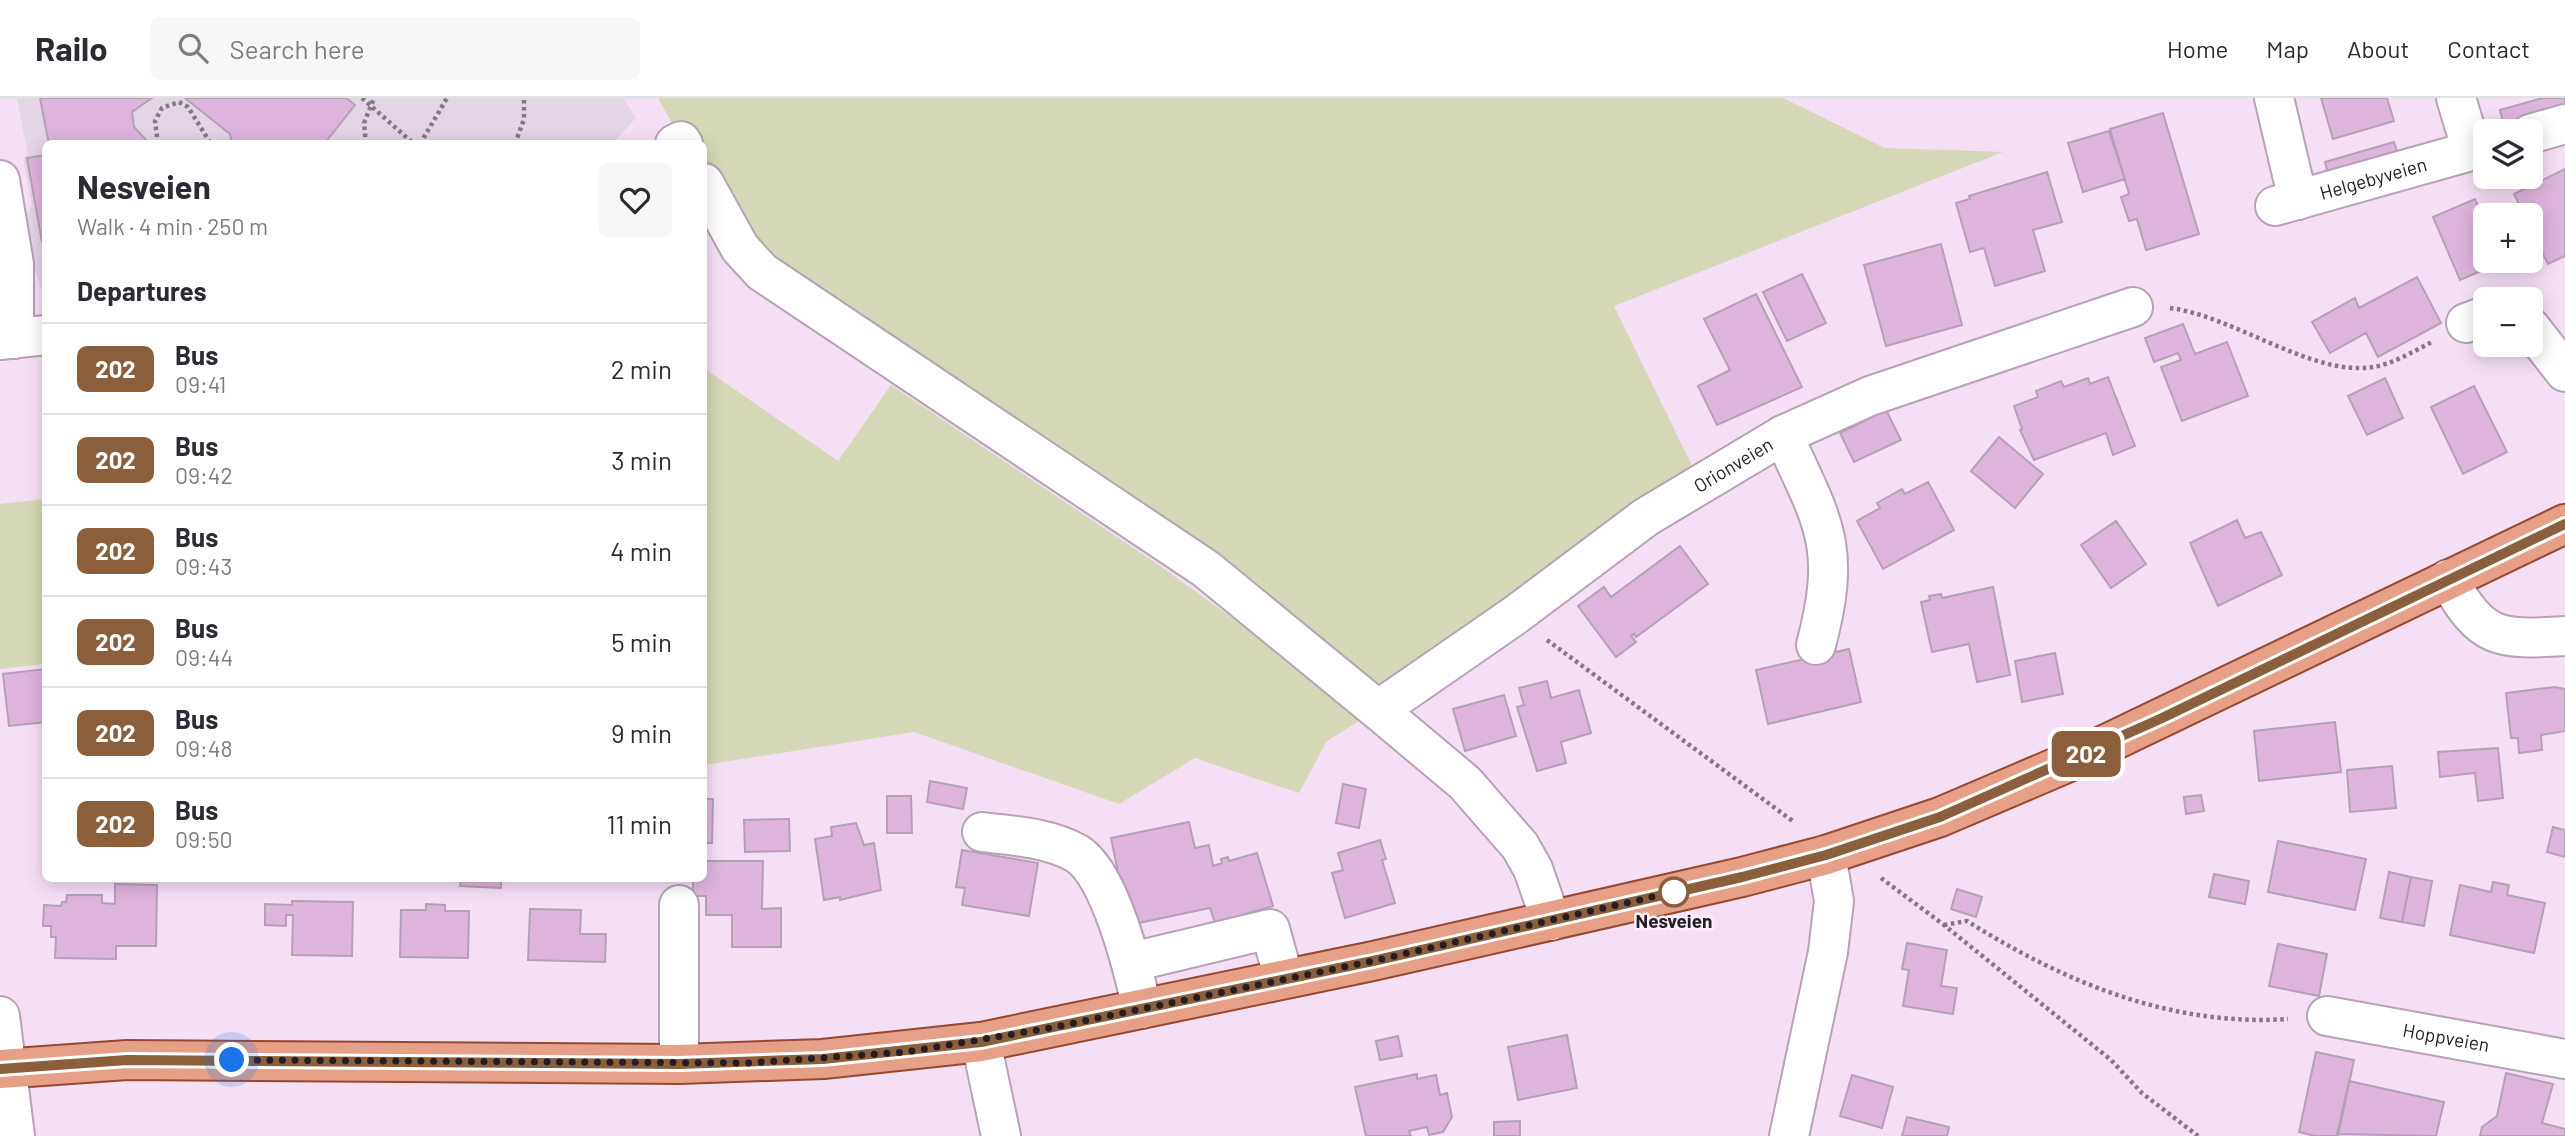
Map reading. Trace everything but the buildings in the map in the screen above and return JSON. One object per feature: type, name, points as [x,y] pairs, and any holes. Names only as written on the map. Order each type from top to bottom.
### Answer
[{"type":"main road","points":[[3,1069],[140,1060],[679,1064],[823,1059],[981,1042],[1284,979],[1551,921],[1826,855],[1940,817],[2005,790],[2241,681],[2565,524]]},
{"type":"street","name":"Helgebyveien","points":[[2274,98],[2287,203],[2473,150]]},
{"type":"street","name":"Helgebyveien","points":[[2456,98],[2473,137]]},
{"type":"street","points":[[2543,130],[2565,124]]},
{"type":"street","points":[[0,180],[15,264],[20,338]]},
{"type":"street","points":[[707,188],[740,248],[762,272],[1206,569],[1465,783],[1520,846],[1533,869],[1551,921]]},
{"type":"street","name":"Orionveien","points":[[1378,710],[1514,617],[1646,517],[1783,435],[1870,396],[2133,307]]},
{"type":"street","points":[[2543,344],[2565,372]]},
{"type":"street","points":[[1783,435],[1810,491],[1829,548],[1827,604],[1816,645]]},
{"type":"street","points":[[2448,579],[2473,618],[2491,631],[2522,638],[2565,636]]},
{"type":"street","points":[[982,832],[1048,841],[1079,854],[1101,882],[1132,962],[1142,1009]]},
{"type":"street","points":[[1789,1136],[1828,952],[1834,901],[1826,855]]},
{"type":"street","points":[[679,905],[679,1064]]},
{"type":"street","points":[[1132,962],[1270,929],[1284,979]]},
{"type":"street","points":[[0,1016],[3,1069],[15,1136]]},
{"type":"street","name":"Hoppveien","points":[[2327,1016],[2565,1059]]},
{"type":"street","points":[[981,1042],[1001,1136]]},
{"type":"path","points":[[362,98],[409,140]]},
{"type":"path","points":[[366,140],[364,123],[374,98]]},
{"type":"path","points":[[421,140],[447,98]]},
{"type":"path","points":[[516,140],[524,119],[524,98]]},
{"type":"path","points":[[157,140],[155,121],[162,108],[179,102],[193,113],[209,140]]},
{"type":"path","points":[[2133,307],[2178,309],[2221,320],[2316,360],[2351,369],[2388,362],[2473,321]]},
{"type":"path","points":[[1514,617],[1788,816],[1826,855]]},
{"type":"path","points":[[1879,877],[1944,925],[2111,1060],[2141,1093],[2198,1136]]},
{"type":"path","points":[[1944,925],[1967,921],[2046,968],[2120,999],[2202,1014],[2280,1019],[2327,1016]]},
{"type":"shaded area","points":[[17,98],[623,98],[636,118],[616,140],[42,140],[42,290],[36,273],[26,218],[32,204],[23,158],[28,155]]},
{"type":"green space","points":[[658,98],[1783,98],[1885,148],[2003,152],[1614,306],[1700,482],[1378,710],[762,272],[707,188],[707,140],[681,140]]},
{"type":"green space","points":[[707,370],[838,461],[891,385],[1163,568],[1282,654],[1359,721],[1327,741],[1299,793],[1195,758],[1119,804],[914,732],[707,765]]},
{"type":"green space","points":[[42,499],[42,664],[0,669],[0,504]]},
{"type":"bus line","name":"202","points":[[0,1069],[127,1060],[310,1059],[679,1064],[823,1059],[981,1042],[1373,961],[1742,877],[1826,855],[1940,817],[2069,762],[2565,524]]},
{"type":"place","name":"Nesveien","points":[[1674,892]]},
{"type":"route","points":[[232,1060],[747,1063],[906,1052],[981,1042],[1373,961],[1674,892]]}]
